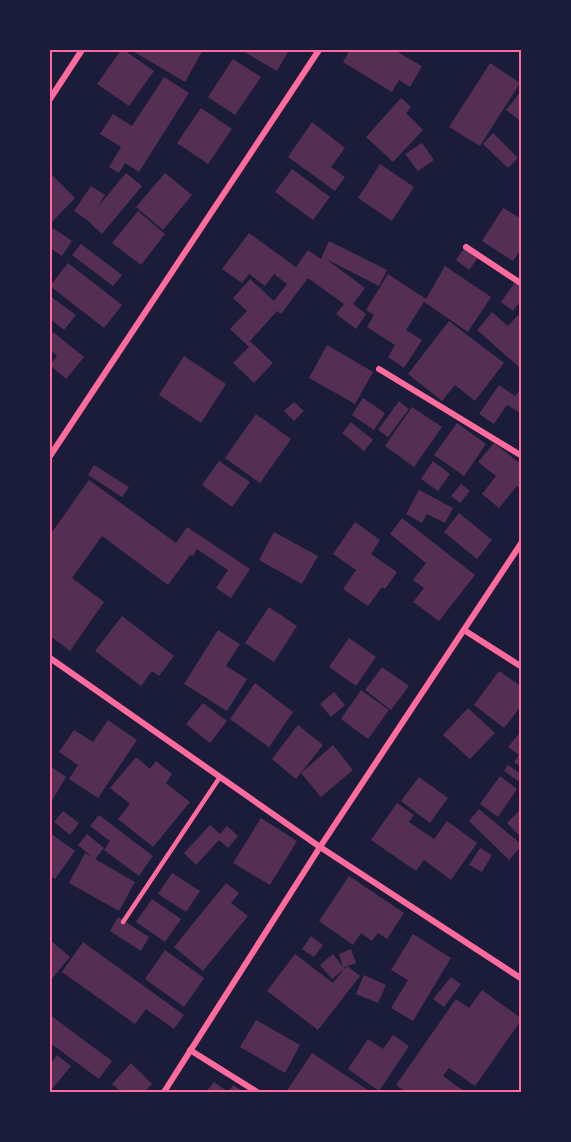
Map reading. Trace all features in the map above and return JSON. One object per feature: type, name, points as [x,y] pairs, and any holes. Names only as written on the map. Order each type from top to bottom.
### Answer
[{"type":"street","points":[[50,99],[82,50]]},
{"type":"street","points":[[50,456],[319,50]]},
{"type":"street","points":[[466,247],[522,284]]},
{"type":"street","points":[[379,369],[522,456]]},
{"type":"street","points":[[164,1092],[320,847],[522,542]]},
{"type":"street","points":[[464,630],[522,667]]},
{"type":"street","points":[[50,658],[320,847],[522,979]]},
{"type":"street","points":[[189,1050],[257,1092]]},
{"type":"lane","points":[[123,922],[220,777]]},
{"type":"building","points":[[121,50],[154,71],[129,106],[97,84]]},
{"type":"building","points":[[131,50],[203,50],[185,82]]},
{"type":"building","points":[[241,50],[289,50],[277,71]]},
{"type":"building","points":[[350,50],[394,50],[422,66],[410,87],[399,80],[392,92],[343,62]]},
{"type":"building","points":[[233,59],[261,77],[235,115],[208,97]]},
{"type":"building","points":[[490,63],[520,83],[480,146],[449,127]]},
{"type":"building","points":[[164,77],[189,93],[139,172],[125,163],[119,173],[109,167],[121,147],[100,134],[113,114],[132,126]]},
{"type":"building","points":[[522,90],[522,122],[506,110]]},
{"type":"building","points":[[401,98],[411,107],[406,113],[423,130],[393,162],[366,137]]},
{"type":"building","points":[[201,108],[232,129],[208,164],[177,143]]},
{"type":"building","points":[[312,122],[345,148],[331,167],[345,177],[335,191],[288,157]]},
{"type":"building","points":[[493,133],[518,158],[508,168],[483,144]]},
{"type":"building","points":[[422,143],[434,160],[418,171],[405,154]]},
{"type":"building","points":[[380,164],[414,187],[392,221],[358,198]]},
{"type":"building","points":[[292,169],[330,197],[313,220],[275,192]]},
{"type":"building","points":[[50,173],[75,198],[50,224]]},
{"type":"building","points":[[126,173],[142,186],[102,234],[74,211],[91,186],[105,195],[97,208]]},
{"type":"building","points":[[165,173],[192,195],[163,230],[136,207]]},
{"type":"building","points":[[503,208],[522,219],[522,248],[513,261],[482,241]]},
{"type":"building","points":[[138,211],[165,234],[141,265],[112,243]]},
{"type":"building","points":[[53,228],[72,241],[62,256],[50,248],[50,234]]},
{"type":"building","points":[[249,233],[296,267],[308,250],[321,259],[329,241],[387,270],[379,286],[326,259],[365,288],[353,304],[366,314],[356,329],[336,314],[344,304],[308,278],[281,314],[277,311],[250,341],[273,363],[254,383],[233,363],[249,347],[230,329],[247,311],[233,298],[250,279],[274,301],[287,284],[274,274],[265,286],[249,274],[242,283],[222,269]]},
{"type":"building","points":[[81,244],[122,275],[113,286],[72,255]]},
{"type":"building","points":[[467,244],[480,255],[469,270],[456,260]]},
{"type":"building","points":[[68,263],[122,305],[104,328],[50,286]]},
{"type":"building","points":[[445,266],[491,297],[468,332],[424,302],[406,330],[422,340],[404,368],[388,357],[395,345],[367,327],[374,315],[366,310],[388,274],[426,299]]},
{"type":"building","points":[[518,278],[522,281],[522,299],[513,311],[501,302]]},
{"type":"building","points":[[50,296],[76,315],[64,330],[50,319]]},
{"type":"building","points":[[492,312],[508,326],[518,315],[522,318],[520,368],[477,330]]},
{"type":"building","points":[[449,321],[504,363],[475,401],[455,385],[442,401],[408,374]]},
{"type":"building","points":[[53,332],[84,357],[66,379],[50,365],[57,356],[50,350],[50,337]]},
{"type":"building","points":[[327,345],[373,372],[355,404],[309,378]]},
{"type":"building","points":[[184,356],[226,384],[201,423],[159,395]]},
{"type":"building","points":[[499,385],[515,396],[522,387],[522,414],[507,405],[494,424],[479,414]]},
{"type":"building","points":[[363,398],[385,413],[374,430],[352,415]]},
{"type":"building","points":[[399,401],[409,409],[388,437],[378,430]]},
{"type":"building","points":[[294,402],[304,411],[294,421],[284,411]]},
{"type":"building","points":[[412,407],[442,427],[414,467],[385,446]]},
{"type":"building","points":[[256,414],[291,439],[260,483],[225,458]]},
{"type":"building","points":[[351,422],[373,440],[364,451],[342,433]]},
{"type":"building","points":[[457,423],[486,444],[464,476],[434,455]]},
{"type":"building","points":[[494,443],[522,465],[522,489],[517,486],[499,508],[482,494],[496,476],[478,462]]},
{"type":"building","points":[[219,461],[250,482],[232,507],[202,485]]},
{"type":"building","points":[[433,461],[450,474],[438,491],[421,479]]},
{"type":"building","points":[[94,465],[129,487],[122,497],[88,475]]},
{"type":"building","points":[[89,480],[176,543],[187,527],[250,569],[231,598],[216,588],[228,570],[197,549],[168,585],[102,536],[72,578],[104,602],[70,651],[50,636],[50,535]]},
{"type":"building","points":[[461,484],[470,491],[460,503],[451,496]]},
{"type":"building","points":[[419,490],[453,508],[445,523],[427,514],[422,523],[406,514]]},
{"type":"building","points":[[459,513],[492,540],[477,559],[444,532]]},
{"type":"building","points":[[402,518],[475,575],[439,621],[413,602],[424,588],[413,580],[426,563],[390,534]]},
{"type":"building","points":[[355,522],[380,540],[371,554],[397,572],[385,589],[382,587],[368,606],[343,589],[356,570],[333,554]]},
{"type":"building","points":[[274,532],[318,556],[302,584],[259,560]]},
{"type":"building","points":[[269,607],[297,626],[274,662],[245,643]]},
{"type":"building","points":[[122,616],[174,656],[159,676],[152,671],[141,686],[95,651]]},
{"type":"building","points":[[218,630],[240,644],[226,666],[247,679],[227,711],[184,684]]},
{"type":"building","points":[[349,638],[376,657],[356,686],[329,667]]},
{"type":"building","points":[[382,667],[409,686],[391,710],[365,690]]},
{"type":"building","points":[[499,671],[522,687],[522,705],[504,728],[474,705]]},
{"type":"building","points":[[255,683],[293,712],[269,747],[230,719]]},
{"type":"building","points":[[361,690],[389,710],[368,739],[341,719]]},
{"type":"building","points":[[334,692],[345,705],[331,717],[320,704]]},
{"type":"building","points":[[203,703],[227,721],[210,743],[186,724]]},
{"type":"building","points":[[468,708],[495,733],[470,759],[443,735]]},
{"type":"building","points":[[108,720],[137,740],[98,798],[69,779],[78,765],[59,752],[74,730],[93,742]]},
{"type":"building","points":[[298,725],[323,745],[296,779],[272,759]]},
{"type":"building","points":[[522,730],[522,768],[514,762],[519,755],[508,747]]},
{"type":"building","points":[[333,745],[353,770],[321,797],[301,773]]},
{"type":"building","points":[[136,757],[150,769],[156,761],[172,774],[166,783],[190,802],[153,847],[118,819],[130,804],[110,788]]},
{"type":"building","points":[[508,765],[522,775],[518,781],[504,771]]},
{"type":"building","points":[[50,766],[66,777],[50,804]]},
{"type":"building","points":[[500,776],[517,789],[498,817],[480,804]]},
{"type":"building","points":[[419,777],[448,798],[430,823],[401,801]]},
{"type":"building","points":[[397,803],[414,815],[409,822],[434,839],[447,821],[477,843],[451,880],[424,860],[416,871],[371,840]]},
{"type":"building","points":[[522,808],[522,838],[507,823]]},
{"type":"building","points":[[479,809],[522,845],[509,860],[469,821]]},
{"type":"building","points":[[63,811],[79,823],[70,835],[54,822]]},
{"type":"building","points":[[99,815],[153,856],[139,876],[104,850],[110,841],[90,826]]},
{"type":"building","points":[[261,818],[297,841],[270,885],[233,863]]},
{"type":"building","points":[[210,825],[220,834],[227,826],[238,836],[228,848],[219,840],[196,865],[184,853]]},
{"type":"building","points":[[50,833],[75,851],[55,879],[50,875]]},
{"type":"building","points":[[87,834],[104,848],[95,859],[135,882],[119,911],[69,883],[85,853],[92,857],[78,845]]},
{"type":"building","points":[[480,848],[492,855],[482,872],[469,865]]},
{"type":"building","points":[[172,873],[200,891],[186,912],[158,894]]},
{"type":"building","points":[[349,876],[404,913],[387,939],[378,933],[372,941],[361,933],[353,945],[319,921]]},
{"type":"building","points":[[226,883],[239,893],[231,903],[248,916],[203,971],[174,947]]},
{"type":"building","points":[[152,899],[181,919],[165,942],[136,922]]},
{"type":"building","points":[[118,917],[149,937],[141,951],[110,931]]},
{"type":"building","points":[[413,934],[451,958],[413,1021],[391,1008],[408,980],[391,970]]},
{"type":"building","points":[[311,936],[323,945],[314,957],[302,949]]},
{"type":"building","points":[[50,940],[70,957],[50,981]]},
{"type":"building","points":[[83,942],[184,1015],[174,1029],[146,1009],[135,1024],[62,972]]},
{"type":"building","points":[[351,949],[356,963],[347,966],[360,976],[318,1030],[267,991],[295,954],[333,983],[344,969],[332,979],[320,965],[333,954],[343,967],[339,954]]},
{"type":"building","points":[[165,950],[204,978],[184,1007],[145,979]]},
{"type":"building","points":[[364,975],[386,985],[378,1003],[356,994]]},
{"type":"building","points":[[451,977],[461,984],[444,1007],[433,999]]},
{"type":"building","points":[[482,990],[522,1019],[475,1086],[449,1068],[443,1076],[465,1092],[406,1092],[396,1085],[456,999],[469,1008]]},
{"type":"building","points":[[50,1015],[112,1061],[99,1079],[50,1043]]},
{"type":"building","points":[[256,1020],[300,1045],[285,1073],[240,1047]]},
{"type":"building","points":[[393,1035],[409,1046],[379,1091],[348,1069],[368,1039],[383,1049]]},
{"type":"building","points":[[312,1053],[371,1092],[286,1092]]},
{"type":"building","points":[[57,1055],[71,1066],[53,1088],[50,1085],[50,1065]]},
{"type":"building","points":[[131,1063],[152,1084],[144,1092],[121,1092],[112,1084]]},
{"type":"building","points":[[214,1082],[228,1092],[206,1092]]},
{"type":"building","points":[[233,1085],[244,1092],[228,1092]]}]
